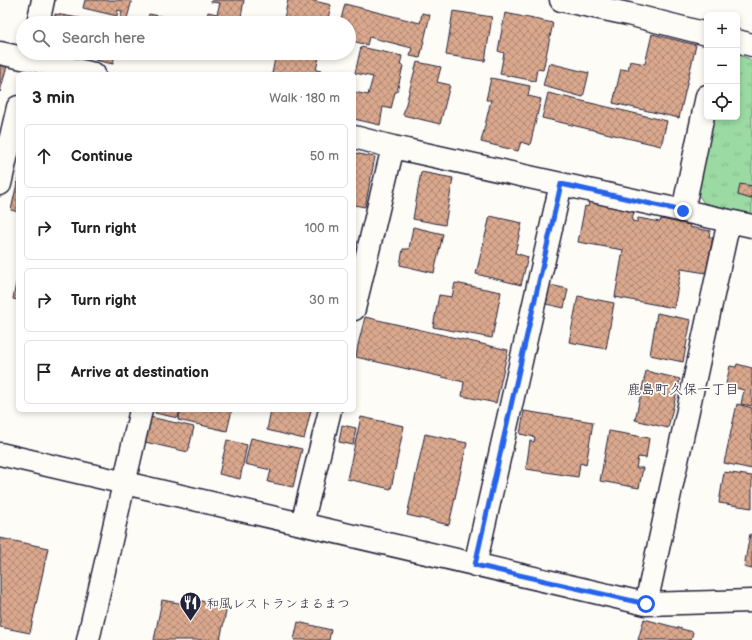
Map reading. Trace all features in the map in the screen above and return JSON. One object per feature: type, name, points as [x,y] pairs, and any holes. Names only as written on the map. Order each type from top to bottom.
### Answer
[{"type":"street","points":[[40,16],[44,0]]},
{"type":"street","points":[[561,0],[628,14],[704,33]]},
{"type":"street","points":[[740,42],[752,44]]},
{"type":"street","points":[[0,53],[16,58]]},
{"type":"street","points":[[29,62],[83,72]]},
{"type":"street","points":[[683,211],[704,110]]},
{"type":"street","points":[[0,184],[16,116]]},
{"type":"street","points":[[356,138],[393,148],[752,226]]},
{"type":"street","points":[[356,301],[393,148]]},
{"type":"street","points":[[475,565],[561,184]]},
{"type":"street","points":[[646,604],[729,221]]},
{"type":"street","points":[[88,640],[141,412]]},
{"type":"street","points":[[302,524],[330,412]]},
{"type":"street","points":[[0,454],[646,604],[752,601]]},
{"type":"green space","points":[[740,55],[752,60],[752,214],[704,203],[697,193],[713,120],[740,120]]},
{"type":"building","points":[[85,0],[132,0],[128,16],[121,16],[122,11],[118,10],[117,16],[83,8]]},
{"type":"building","points":[[212,0],[244,0],[241,16],[207,16],[208,12],[217,14],[220,3],[211,2]]},
{"type":"building","points":[[288,0],[310,0],[331,5],[329,16],[285,16]]},
{"type":"building","points":[[345,4],[420,23],[422,13],[430,15],[420,58],[410,56],[412,48],[369,37],[367,45],[356,42],[356,16],[342,16]]},
{"type":"building","points":[[453,11],[492,17],[485,61],[446,55]]},
{"type":"building","points":[[505,13],[553,23],[543,70],[537,69],[535,81],[500,74],[504,53],[498,51]]},
{"type":"building","points":[[55,14],[67,16],[55,16]]},
{"type":"building","points":[[149,14],[159,16],[149,16]]},
{"type":"building","points":[[652,34],[696,45],[679,118],[613,103],[621,69],[628,70],[630,61],[645,64]]},
{"type":"building","points":[[361,47],[402,56],[400,65],[403,66],[397,92],[395,92],[391,109],[383,107],[380,125],[356,119],[356,92],[368,95],[373,77],[355,72]]},
{"type":"building","points":[[95,60],[114,60],[113,64]]},
{"type":"building","points":[[275,60],[318,60],[316,70],[321,71],[321,72],[272,72]]},
{"type":"building","points":[[417,62],[441,67],[437,82],[450,85],[440,124],[403,115]]},
{"type":"building","points":[[549,63],[589,73],[583,97],[543,86]]},
{"type":"building","points":[[0,65],[7,66],[0,92]]},
{"type":"building","points":[[491,78],[530,86],[528,96],[541,99],[530,145],[521,142],[518,151],[481,142],[491,100],[486,100]]},
{"type":"building","points":[[548,93],[667,121],[661,146],[542,118]]},
{"type":"building","points":[[356,153],[375,157],[365,207],[356,205]]},
{"type":"building","points":[[421,172],[453,178],[445,225],[413,219]]},
{"type":"building","points":[[740,184],[752,186],[751,199],[738,195]]},
{"type":"building","points":[[16,188],[16,211],[11,210]]},
{"type":"building","points":[[589,202],[634,211],[632,221],[637,222],[638,218],[660,222],[661,219],[710,231],[709,237],[713,237],[706,273],[681,269],[674,308],[615,297],[623,250],[578,242],[585,206],[588,207]]},
{"type":"building","points":[[490,216],[522,223],[515,253],[528,257],[521,285],[476,274]]},
{"type":"building","points":[[413,227],[443,234],[434,273],[400,265],[403,249],[409,249]]},
{"type":"building","points":[[16,283],[16,300],[13,299]]},
{"type":"building","points":[[455,283],[501,292],[492,338],[433,327],[439,295],[452,297]]},
{"type":"building","points":[[550,285],[568,289],[564,308],[546,304]]},
{"type":"building","points":[[578,296],[614,303],[606,349],[569,342]]},
{"type":"building","points":[[657,313],[691,320],[683,362],[650,355]]},
{"type":"building","points":[[365,317],[508,350],[496,403],[462,396],[464,382],[356,357]]},
{"type":"building","points":[[737,364],[752,368],[752,406],[741,404],[744,390],[732,387],[733,385],[726,384],[730,366],[736,367]]},
{"type":"building","points":[[646,371],[680,379],[668,428],[635,420]]},
{"type":"building","points":[[737,404],[752,408],[752,469],[724,463]]},
{"type":"building","points":[[524,411],[593,422],[586,465],[580,463],[578,477],[526,469],[530,441],[534,442],[535,437],[520,434]]},
{"type":"building","points":[[155,412],[180,412],[178,418]]},
{"type":"building","points":[[180,412],[232,412],[227,431],[178,420]]},
{"type":"building","points":[[271,412],[311,412],[304,439],[267,430]]},
{"type":"building","points":[[150,417],[194,427],[188,452],[145,442]]},
{"type":"building","points":[[361,417],[404,426],[391,489],[347,479]]},
{"type":"building","points":[[342,425],[356,428],[353,445],[339,442]]},
{"type":"building","points":[[609,431],[649,438],[646,458],[638,457],[636,468],[643,468],[639,488],[600,481]]},
{"type":"building","points":[[425,434],[467,443],[449,525],[407,515]]},
{"type":"building","points":[[251,438],[302,449],[293,487],[268,482],[271,470],[245,464]]},
{"type":"building","points":[[227,440],[247,445],[240,479],[219,474]]},
{"type":"building","points":[[724,472],[752,476],[752,508],[719,503]]},
{"type":"building","points":[[750,534],[752,535],[752,569],[744,567]]},
{"type":"building","points":[[0,538],[48,548],[30,633],[0,627]]},
{"type":"building","name":"和風レストランまるまつ","points":[[162,600],[195,606],[197,600],[227,607],[220,640],[154,640]]},
{"type":"building","points":[[644,619],[693,632],[691,640],[638,640]]},
{"type":"building","points":[[298,622],[331,630],[329,640],[294,640]]},
{"type":"place","name":"和風レストランまるまつ","points":[[191,622]]},
{"type":"district","name":"鹿島町久保一丁目","points":[[683,389]]},
{"type":"route","points":[[646,604],[475,565],[561,184],[683,211]]}]
